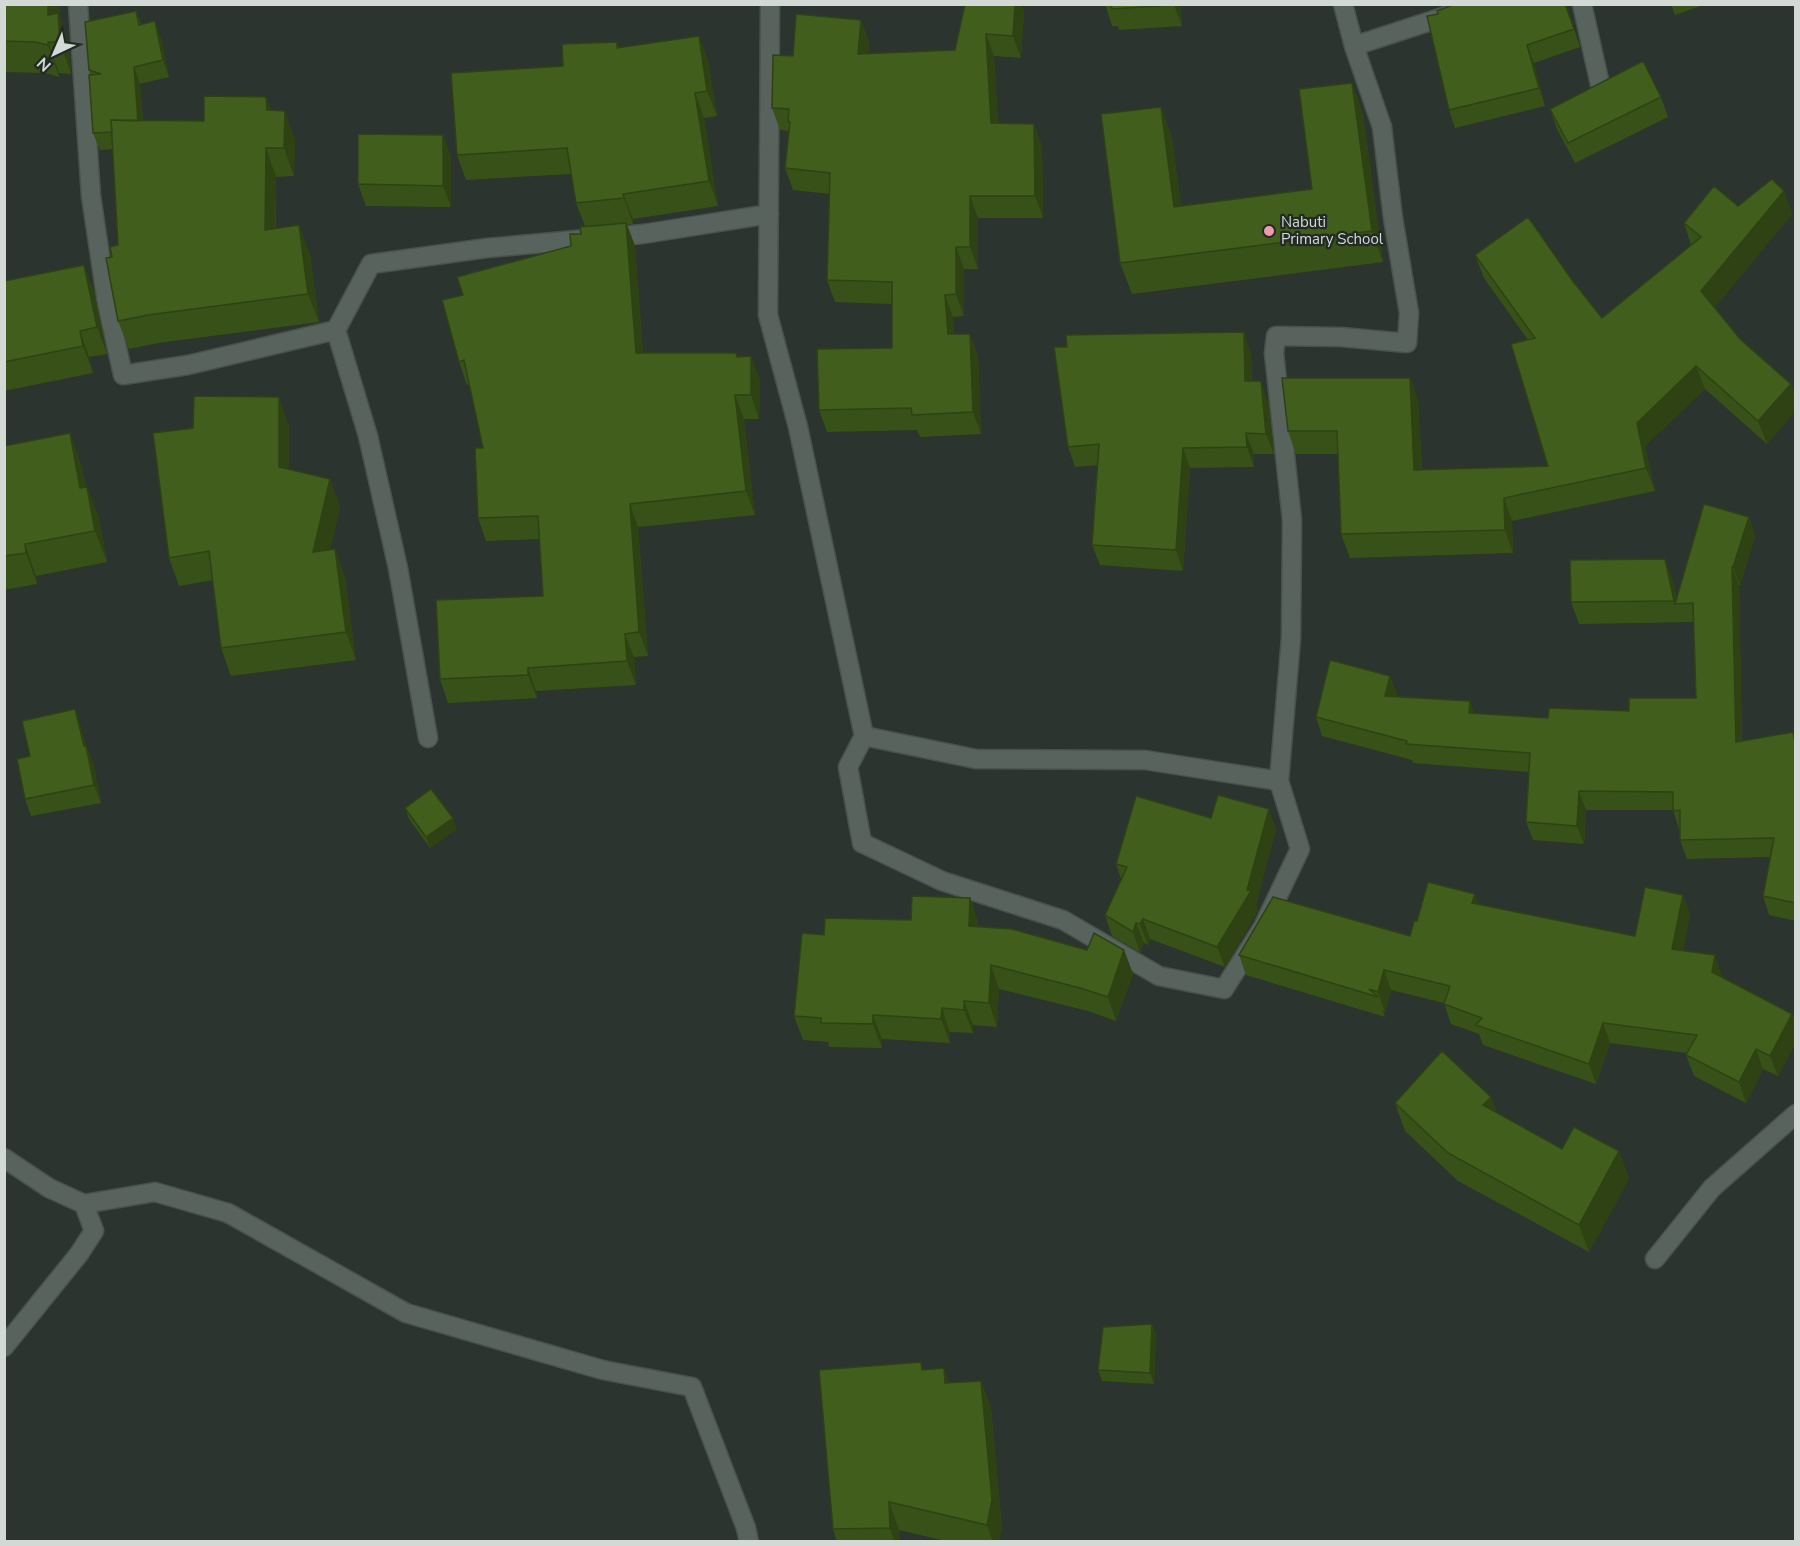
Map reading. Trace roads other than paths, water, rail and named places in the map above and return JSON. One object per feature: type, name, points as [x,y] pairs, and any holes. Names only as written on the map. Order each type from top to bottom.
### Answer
[{"type":"street","points":[[78,4],[91,196],[107,303],[123,375],[188,365],[336,330]]},
{"type":"street","points":[[770,4],[768,315],[798,427],[864,736],[848,767],[862,843],[942,881],[1062,920],[1158,976],[1224,989],[1263,927],[1300,849],[1279,781],[1291,638],[1292,520],[1274,353],[1276,336],[1341,337],[1407,343],[1409,313],[1393,218],[1382,127],[1354,46],[1343,4]]},
{"type":"street","points":[[1354,46],[1482,4]]},
{"type":"street","points":[[1582,4],[1601,89]]},
{"type":"street","points":[[428,738],[398,568],[371,447],[336,330],[371,264],[487,248],[643,234],[769,214]]},
{"type":"street","points":[[864,736],[976,759],[1145,760],[1279,781]]},
{"type":"street","points":[[1655,1259],[1712,1188],[1796,1114]]},
{"type":"street","points":[[4,1158],[49,1188],[84,1204],[155,1191],[228,1213],[406,1313],[603,1370],[692,1387],[746,1527],[749,1542]]},
{"type":"street","points":[[4,1347],[94,1232],[84,1204]]},
{"type":"place","name":"Nabuti Primary School","points":[[1269,231]]}]
